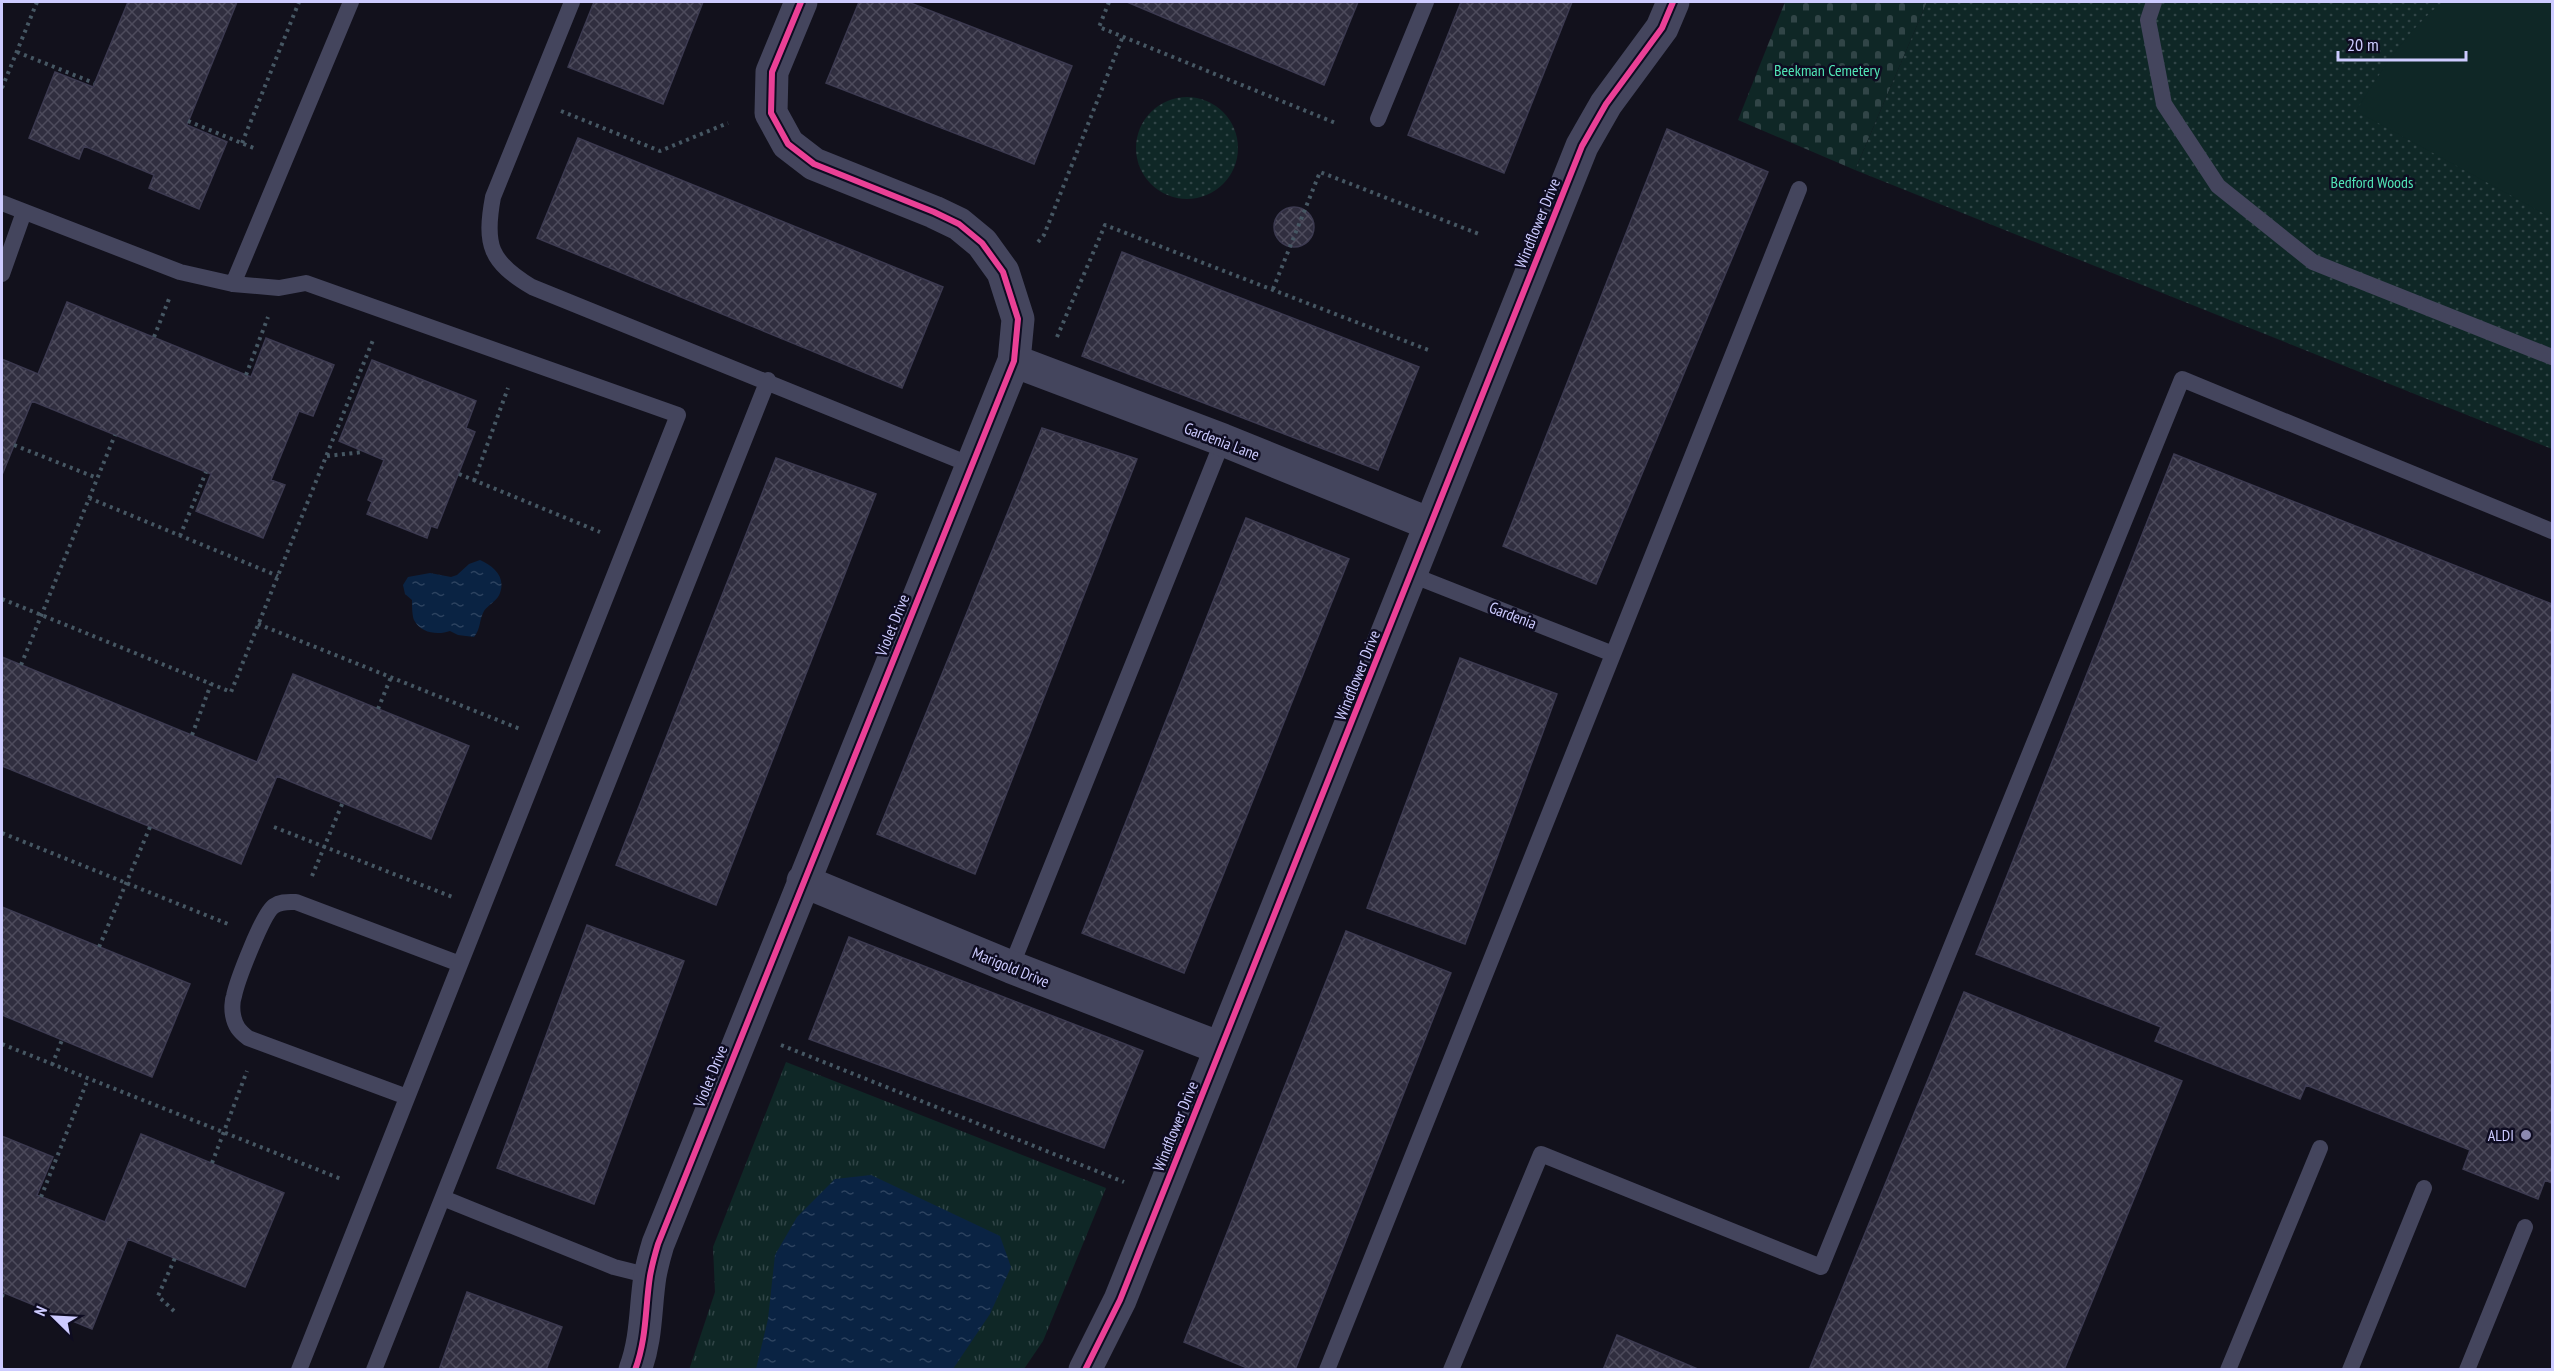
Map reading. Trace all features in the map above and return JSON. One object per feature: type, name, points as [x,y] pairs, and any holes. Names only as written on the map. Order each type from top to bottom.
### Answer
[{"type":"street","name":"Violet Drive","points":[[635,1370],[644,1339],[650,1276],[658,1244],[671,1209],[1014,361],[1018,319],[1004,272],[982,243],[959,225],[934,212],[814,164],[788,144],[771,113],[772,72],[801,2]]},
{"type":"street","name":"Windflower Drive","points":[[1090,1368],[1120,1300],[1412,575],[1430,524],[1582,146],[1592,124],[1662,28],[1673,2]]},
{"type":"street","name":"Gardenia Lane","points":[[1014,361],[1223,440],[1430,524]]},
{"type":"street","name":"Marigold Drive","points":[[803,881],[1011,967],[1221,1048]]},
{"type":"lane","points":[[233,284],[351,2]]},
{"type":"lane","points":[[572,2],[494,197],[488,225],[494,253],[509,273],[532,286],[971,465]]},
{"type":"lane","points":[[1378,119],[1426,2]]},
{"type":"lane","points":[[2154,2],[2148,20],[2164,104],[2218,186],[2313,262],[2553,357]]},
{"type":"lane","points":[[1327,1370],[1800,189]]},
{"type":"lane","points":[[2,203],[180,272],[233,284],[279,288],[306,283],[678,415],[299,1370]]},
{"type":"lane","points":[[2,274],[24,212]]},
{"type":"lane","points":[[1451,1370],[1541,1154],[1821,1267],[2182,379],[2553,531]]},
{"type":"lane","points":[[374,1370],[768,381]]},
{"type":"lane","points":[[1011,967],[1223,440]]},
{"type":"lane","name":"Gardenia","points":[[1412,575],[1614,654]]},
{"type":"lane","points":[[407,1097],[248,1038],[237,1029],[233,1014],[233,997],[256,936],[265,914],[273,906],[283,902],[301,904],[460,964]]},
{"type":"lane","points":[[2228,1370],[2320,1148]]},
{"type":"lane","points":[[2350,1370],[2424,1188]]},
{"type":"lane","points":[[443,1198],[614,1266],[650,1276]]},
{"type":"lane","points":[[2467,1370],[2525,1227]]},
{"type":"path","points":[[2,88],[37,2]]},
{"type":"path","points":[[242,143],[299,2]]},
{"type":"path","points":[[1109,2],[1099,27],[1338,124]]},
{"type":"path","points":[[1038,243],[1044,235],[1122,36]]},
{"type":"path","points":[[16,52],[94,83]]},
{"type":"path","points":[[557,109],[660,151],[728,123]]},
{"type":"path","points":[[188,121],[284,162]]},
{"type":"path","points":[[1273,289],[1320,172],[1479,234]]},
{"type":"path","points":[[1057,339],[1105,225],[1431,351]]},
{"type":"path","points":[[154,337],[180,272]]},
{"type":"path","points":[[246,375],[279,288]]},
{"type":"path","points":[[2,599],[231,692],[385,311]]},
{"type":"path","points":[[474,481],[519,359]]},
{"type":"path","points":[[21,665],[115,435]]},
{"type":"path","points":[[14,445],[97,478]]},
{"type":"path","points":[[326,456],[363,452]]},
{"type":"path","points":[[180,536],[206,472]]},
{"type":"path","points":[[459,474],[627,543]]},
{"type":"path","points":[[89,498],[278,576]]},
{"type":"path","points":[[258,624],[549,740]]},
{"type":"path","points":[[378,709],[391,677]]},
{"type":"path","points":[[192,735],[211,684]]},
{"type":"path","points":[[301,904],[342,802]]},
{"type":"path","points":[[99,947],[150,827]]},
{"type":"path","points":[[274,827],[482,908]]},
{"type":"path","points":[[2,833],[256,936]]},
{"type":"path","points":[[52,1065],[62,1040]]},
{"type":"path","points":[[212,1163],[258,1042]]},
{"type":"path","points":[[2,1044],[370,1191]]},
{"type":"path","points":[[780,1044],[1124,1182]]},
{"type":"path","points":[[42,1197],[88,1079]]},
{"type":"path","points":[[174,1311],[158,1296],[175,1258]]},
{"type":"green space","name":"Beekman Cemetery","points":[[1785,2],[1927,2],[1855,170],[1738,120]]},
{"type":"green space","name":"Bedford Woods","points":[[1927,2],[2552,2],[2552,449],[1855,170]]},
{"type":"green space","points":[[2443,2],[2552,2],[2552,218],[2356,111],[2406,39]]},
{"type":"green space","points":[[1187,97],[1206,101],[1223,112],[1234,129],[1238,148],[1234,167],[1223,184],[1206,195],[1187,199],[1168,195],[1151,184],[1140,167],[1136,148],[1140,129],[1151,112],[1168,101]]},
{"type":"green space","points":[[786,1062],[1106,1188],[1043,1341],[1024,1369],[689,1370],[715,1292],[713,1247]]},
{"type":"water","points":[[480,560],[497,572],[501,587],[497,598],[484,611],[474,637],[458,635],[450,631],[430,632],[417,625],[413,618],[412,600],[405,594],[403,585],[408,577],[430,573],[451,577],[457,575],[469,564]]},
{"type":"water","points":[[871,1175],[1000,1236],[1011,1267],[990,1314],[953,1369],[756,1369],[768,1319],[775,1255],[797,1217],[835,1179]]},
{"type":"building","points":[[128,2],[237,2],[187,125],[227,142],[199,209],[149,188],[154,175],[84,146],[79,159],[29,138],[55,72],[93,87]]},
{"type":"building","points":[[594,2],[703,2],[663,104],[568,67]]},
{"type":"building","points":[[859,2],[908,2],[1072,66],[1034,164],[826,83]]},
{"type":"building","points":[[1127,2],[1358,2],[1324,85]]},
{"type":"building","points":[[1461,2],[1572,2],[1504,173],[1408,135]]},
{"type":"building","points":[[1667,129],[1768,172],[1596,584],[1503,546]]},
{"type":"building","points":[[578,138],[943,287],[902,388],[537,238]]},
{"type":"building","points":[[1294,207],[1308,213],[1314,227],[1308,241],[1294,247],[1280,241],[1274,227],[1280,213]]},
{"type":"building","points":[[1122,252],[1419,367],[1378,470],[1082,356]]},
{"type":"building","points":[[67,302],[251,377],[266,338],[334,365],[313,416],[299,411],[271,480],[285,485],[263,538],[196,511],[211,474],[32,401],[2,475],[2,359],[38,374]]},
{"type":"building","points":[[372,360],[476,401],[466,428],[475,432],[437,528],[431,526],[427,538],[367,514],[372,502],[368,500],[384,460],[339,441]]},
{"type":"building","points":[[1042,428],[1137,459],[975,874],[877,834]]},
{"type":"building","points":[[2174,454],[2552,604],[2552,1183],[2545,1180],[2538,1199],[2463,1169],[2470,1150],[2306,1085],[2300,1099],[2155,1041],[2161,1027],[1976,954]]},
{"type":"building","points":[[776,458],[876,494],[716,905],[616,865]]},
{"type":"building","points":[[1246,518],[1349,559],[1184,973],[1082,933]]},
{"type":"building","points":[[2,657],[257,762],[293,674],[469,746],[431,839],[277,776],[241,864],[2,766]]},
{"type":"building","points":[[1460,658],[1557,694],[1465,944],[1367,908]]},
{"type":"building","points":[[2,907],[190,984],[152,1077],[2,1015]]},
{"type":"building","points":[[587,925],[684,961],[594,1204],[497,1168]]},
{"type":"building","points":[[1346,931],[1451,973],[1295,1370],[1252,1370],[1184,1342]]},
{"type":"building","points":[[849,937],[1143,1051],[1104,1148],[809,1039]]},
{"type":"building","points":[[1964,992],[2182,1081],[2064,1370],[1809,1370]]},
{"type":"building","points":[[141,1134],[284,1193],[245,1287],[128,1239],[92,1329],[2,1292],[2,1136],[53,1157],[37,1195],[105,1222]]},
{"type":"building","points":[[467,1292],[562,1327],[546,1370],[439,1370]]},
{"type":"building","points":[[1617,1335],[1700,1370],[1603,1370]]},
{"type":"cycle path","points":[[635,1370],[642,1346],[650,1276],[658,1244],[1014,361],[1018,319],[1003,272],[982,243],[959,224],[814,164],[788,144],[771,113],[772,72],[801,2]]},
{"type":"cycle path","points":[[1085,1370],[1120,1300],[1582,146],[1606,104],[1662,28],[1673,2]]},
{"type":"place","name":"ALDI","points":[[2526,1135]]}]
